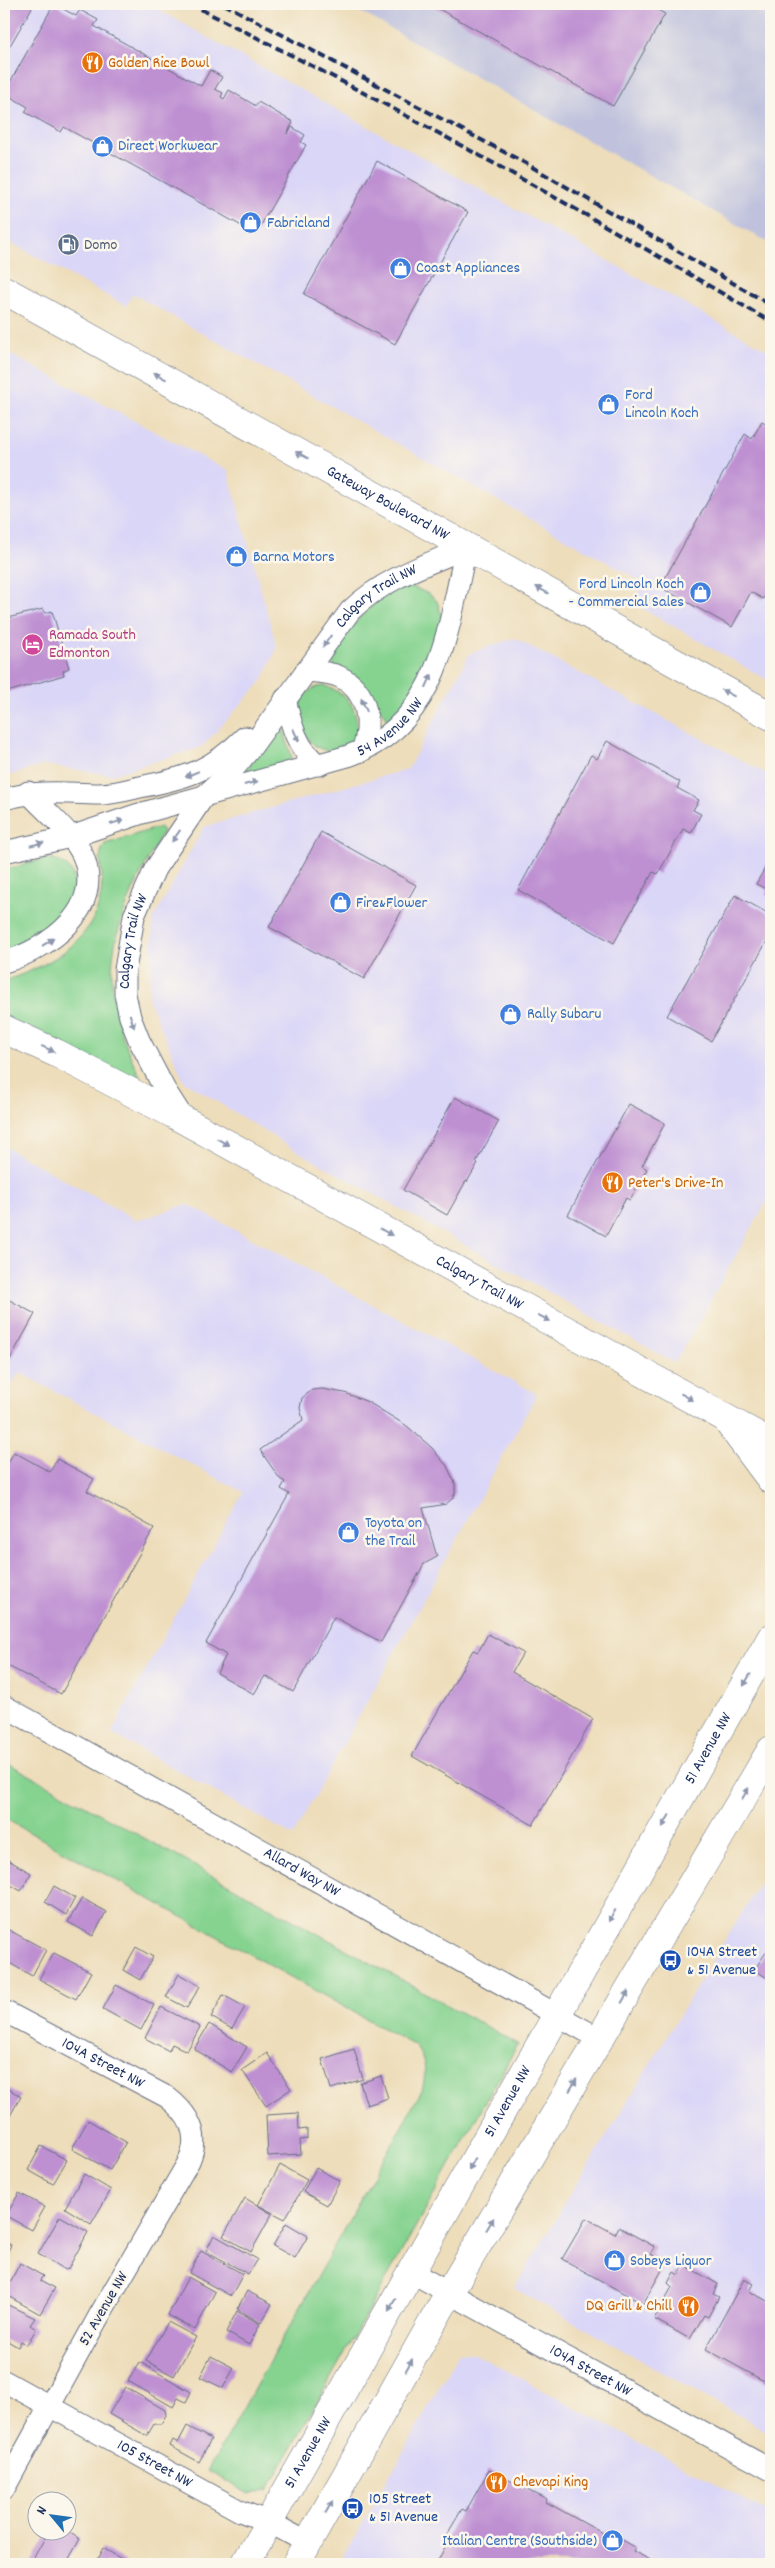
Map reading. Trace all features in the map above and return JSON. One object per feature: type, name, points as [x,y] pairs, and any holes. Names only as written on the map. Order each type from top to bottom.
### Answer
[{"type":"main road","name":"Gateway Boulevard NW","points":[[4,290],[771,716]]},
{"type":"main road","name":"Calgary Trail NW","points":[[4,1029],[56,1053],[186,1122],[771,1443]]},
{"type":"main road","points":[[725,1418],[771,1480]]},
{"type":"main road","name":"51 Avenue NW","points":[[246,2564],[556,2014],[771,1638]]},
{"type":"main road","points":[[302,2554],[449,2293],[771,1750]]},
{"type":"street","name":"Calgary Trail NW","points":[[186,1122],[165,1090],[138,1040],[125,994],[125,970],[134,916],[143,893],[160,861],[204,796],[231,772],[337,627],[365,597],[394,578],[466,548]]},
{"type":"street","name":"54 Avenue NW","points":[[204,796],[362,752],[398,728],[410,716],[427,687],[444,646],[466,548]]},
{"type":"street","points":[[306,671],[331,673],[342,678],[357,693],[368,714],[367,738],[362,752]]},
{"type":"street","name":"Calgary Trail NW","points":[[4,799],[28,792],[115,793],[188,776],[225,757],[279,707]]},
{"type":"street","points":[[279,707],[289,720],[298,741],[311,759],[319,765]]},
{"type":"street","points":[[4,962],[19,958],[63,932],[80,910],[88,882],[88,871],[82,855],[70,837],[28,792]]},
{"type":"street","name":"Calgary Trail NW","points":[[4,852],[70,837],[204,796]]},
{"type":"street","name":"Allard Way NW","points":[[4,1706],[600,2039]]},
{"type":"street","name":"104A Street NW","points":[[4,2011],[167,2097],[187,2116],[192,2127]]},
{"type":"street","name":"52 Avenue NW","points":[[4,2489],[189,2161],[195,2139],[192,2127]]},
{"type":"street","name":"104A Street NW","points":[[411,2272],[771,2470]]},
{"type":"street","name":"105 Street NW","points":[[4,2381],[240,2511],[269,2522],[302,2554]]},
{"type":"shaded area","points":[[4,4],[148,4],[771,352],[771,682],[633,603],[644,583],[133,294],[126,306],[4,239]]},
{"type":"shaded area","points":[[347,4],[771,4],[771,244]]},
{"type":"shaded area","points":[[4,351],[228,471],[277,648],[262,681],[202,747],[111,775],[44,765],[4,777]]},
{"type":"shaded area","points":[[514,638],[771,776],[771,1194],[675,1363],[290,1147],[184,1081],[149,1000],[153,919],[204,827],[408,769],[470,653]]},
{"type":"shaded area","name":"Toyota on the Trail","points":[[4,1146],[137,1221],[187,1204],[537,1394],[293,1836],[111,1733],[243,1492],[19,1372],[4,1400]]},
{"type":"shaded area","points":[[771,1865],[771,2434],[514,2288]]},
{"type":"shaded area","points":[[459,2352],[474,2353],[771,2514],[771,2564],[340,2564]]},
{"type":"green space","points":[[413,587],[429,594],[437,601],[443,619],[413,703],[388,720],[370,695],[334,666],[331,655],[356,622],[376,602],[400,589]]},
{"type":"green space","points":[[325,686],[342,694],[347,699],[356,718],[358,736],[349,746],[336,750],[323,750],[313,744],[305,734],[300,722],[300,709],[303,698],[312,690]]},
{"type":"green space","points":[[278,728],[284,731],[292,758],[287,766],[248,775],[246,770]]},
{"type":"green space","points":[[160,827],[163,831],[132,894],[121,922],[114,951],[112,979],[115,1009],[124,1041],[140,1076],[136,1080],[4,1018],[4,981],[39,967],[55,958],[83,934],[93,919],[99,902],[102,882],[100,858],[105,844]]},
{"type":"green space","points":[[44,859],[59,862],[69,868],[74,877],[75,888],[68,911],[61,922],[49,934],[37,941],[4,954],[4,870]]},
{"type":"green space","points":[[4,1761],[518,2044],[269,2488],[249,2494],[208,2471],[422,2090],[425,2077],[423,2062],[415,2046],[4,1818]]},
{"type":"building","points":[[4,4],[34,4],[4,56]]},
{"type":"building","points":[[54,4],[76,16],[80,10],[98,20],[94,26],[201,86],[210,70],[222,77],[215,89],[223,93],[221,97],[224,99],[229,90],[256,106],[258,102],[293,122],[287,134],[292,127],[305,135],[301,142],[306,145],[256,234],[64,127],[61,132],[25,112],[28,107],[4,93]]},
{"type":"building","points":[[430,4],[646,4],[665,14],[613,106]]},
{"type":"building","points":[[377,161],[468,212],[395,344],[304,294]]},
{"type":"building","points":[[762,421],[771,426],[771,438],[767,446],[769,448],[771,443],[771,599],[765,596],[763,599],[751,592],[732,627],[660,587],[745,434],[752,439]]},
{"type":"building","name":"Ramada South Edmonton","points":[[43,609],[45,613],[52,611],[69,668],[63,671],[64,675],[4,693],[4,619]]},
{"type":"building","points":[[607,741],[680,782],[677,788],[699,800],[693,810],[701,814],[691,833],[683,829],[658,874],[653,872],[614,943],[518,890],[591,755],[597,759]]},
{"type":"building","points":[[321,832],[416,885],[364,979],[269,927]]},
{"type":"building","points":[[771,857],[771,898],[766,895],[768,890],[756,884]]},
{"type":"building","points":[[735,895],[771,915],[771,934],[711,1041],[667,1016]]},
{"type":"building","points":[[455,1097],[499,1121],[476,1162],[478,1163],[447,1215],[403,1190]]},
{"type":"building","name":"Peter's Drive-In","points":[[629,1104],[665,1123],[642,1166],[647,1169],[630,1200],[626,1198],[606,1236],[568,1215]]},
{"type":"building","points":[[4,1297],[35,1314],[4,1370]]},
{"type":"building","points":[[771,1331],[771,1342],[767,1340]]},
{"type":"building","name":"Toyota on the Trail","points":[[322,1389],[345,1393],[368,1402],[407,1426],[432,1448],[447,1466],[455,1483],[455,1493],[453,1498],[446,1504],[423,1508],[437,1557],[424,1564],[381,1642],[334,1617],[293,1692],[265,1676],[254,1694],[217,1673],[226,1655],[206,1643],[289,1494],[281,1489],[285,1482],[280,1479],[260,1450],[303,1420],[300,1408],[302,1398],[312,1390]]},
{"type":"building","points":[[14,1452],[50,1472],[57,1459],[94,1479],[87,1491],[154,1528],[61,1694],[4,1664],[4,1470]]},
{"type":"building","points":[[488,1634],[523,1653],[512,1672],[593,1719],[533,1825],[412,1756],[473,1650],[478,1652]]},
{"type":"building","points":[[8,1860],[31,1873],[21,1891],[4,1881],[4,1867]]},
{"type":"building","points":[[54,1886],[75,1898],[66,1915],[45,1902]]},
{"type":"building","points":[[82,1898],[106,1912],[93,1936],[68,1922]]},
{"type":"building","points":[[7,1929],[46,1950],[32,1976],[4,1960],[4,1935]]},
{"type":"building","points":[[771,1945],[771,1980],[754,1970]]},
{"type":"building","points":[[136,1947],[153,1957],[140,1980],[123,1970]]},
{"type":"building","points":[[54,1953],[91,1972],[76,1999],[39,1979]]},
{"type":"building","points":[[179,1974],[200,1986],[187,2008],[166,1997]]},
{"type":"building","points":[[116,1985],[154,2005],[141,2030],[103,2009]]},
{"type":"building","points":[[223,1995],[245,2007],[232,2029],[211,2017]]},
{"type":"building","points":[[161,2007],[200,2027],[187,2051],[172,2044],[169,2051],[145,2038]]},
{"type":"building","points":[[209,2024],[247,2047],[232,2072],[194,2049]]},
{"type":"building","points":[[354,2049],[363,2079],[331,2089],[322,2059]]},
{"type":"building","points":[[267,2053],[291,2089],[266,2106],[242,2070]]},
{"type":"building","points":[[381,2076],[388,2098],[367,2105],[360,2083]]},
{"type":"building","points":[[4,2087],[21,2096],[6,2123],[4,2122]]},
{"type":"building","points":[[298,2113],[299,2130],[307,2129],[307,2139],[300,2140],[301,2154],[268,2156],[266,2115]]},
{"type":"building","points":[[88,2120],[126,2142],[110,2170],[72,2149]]},
{"type":"building","points":[[41,2146],[67,2160],[53,2184],[28,2170]]},
{"type":"building","points":[[280,2165],[307,2180],[285,2219],[258,2205]]},
{"type":"building","points":[[316,2168],[340,2181],[327,2205],[303,2192]]},
{"type":"building","points":[[84,2174],[111,2190],[91,2224],[65,2208]]},
{"type":"building","points":[[19,2193],[45,2207],[32,2230],[6,2216]]},
{"type":"building","points":[[245,2198],[272,2214],[251,2252],[223,2236]]},
{"type":"building","points":[[60,2216],[88,2232],[68,2269],[65,2270],[38,2254]]},
{"type":"building","name":"Sobeys Liquor","points":[[586,2218],[615,2234],[619,2227],[655,2247],[651,2254],[666,2263],[643,2304],[562,2259]]},
{"type":"building","points":[[286,2223],[308,2236],[295,2258],[273,2246]]},
{"type":"building","points":[[214,2235],[257,2259],[248,2274],[206,2251]]},
{"type":"building","points":[[4,2241],[11,2245],[4,2259]]},
{"type":"building","points":[[201,2251],[243,2274],[231,2296],[189,2273]]},
{"type":"building","points":[[20,2263],[43,2276],[40,2280],[55,2288],[40,2314],[4,2294]]},
{"type":"building","name":"DQ Grill & Chill","points":[[684,2265],[718,2284],[713,2294],[719,2297],[708,2317],[704,2315],[690,2339],[654,2319],[672,2287],[668,2283],[674,2272],[679,2275]]},
{"type":"building","points":[[188,2277],[215,2292],[195,2330],[168,2315]]},
{"type":"building","points":[[744,2279],[753,2284],[749,2291],[771,2303],[771,2385],[706,2349]]},
{"type":"building","points":[[247,2291],[272,2304],[261,2323],[237,2309]]},
{"type":"building","points":[[4,2303],[35,2318],[30,2325],[36,2329],[27,2345],[21,2341],[18,2347],[4,2339]]},
{"type":"building","points":[[237,2311],[260,2324],[249,2345],[226,2332]]},
{"type":"building","points":[[168,2322],[196,2337],[174,2376],[146,2361]]},
{"type":"building","points":[[211,2356],[234,2368],[223,2388],[200,2377]]},
{"type":"building","points":[[140,2362],[191,2392],[186,2402],[178,2398],[173,2407],[128,2381]]},
{"type":"building","points":[[125,2387],[165,2410],[166,2415],[161,2424],[154,2424],[147,2436],[109,2414]]},
{"type":"building","points":[[187,2426],[211,2439],[199,2462],[170,2446],[173,2440],[178,2443]]},
{"type":"building","points":[[489,2470],[547,2499],[546,2502],[604,2534],[606,2531],[635,2547],[633,2551],[658,2564],[436,2564],[449,2540],[445,2538],[462,2509],[466,2511]]},
{"type":"building","points":[[80,2539],[66,2564],[31,2563],[44,2540]]},
{"type":"building","points":[[103,2548],[125,2561],[124,2564],[95,2563]]},
{"type":"railway","points":[[190,4],[411,118],[628,239],[771,322]]},
{"type":"railway","points":[[224,4],[525,163],[771,305]]},
{"type":"place","name":"Golden Rice Bowl","points":[[92,63]]},
{"type":"place","name":"Direct Workwear","points":[[102,146]]},
{"type":"place","name":"Fabricland","points":[[251,223]]},
{"type":"place","name":"Domo","points":[[68,245]]},
{"type":"place","name":"Coast Appliances","points":[[400,268]]},
{"type":"place","name":"Ford Lincoln Koch","points":[[609,404]]},
{"type":"place","name":"Barna Motors","points":[[237,557]]},
{"type":"place","name":"Ford Lincoln Koch - Commercial Sales","points":[[700,593]]},
{"type":"place","name":"Ramada South Edmonton","points":[[33,644]]},
{"type":"place","name":"Fire&Flower","points":[[340,903]]},
{"type":"place","name":"Rally Subaru","points":[[511,1014]]},
{"type":"place","name":"Peter's Drive-In","points":[[612,1183]]},
{"type":"place","name":"Toyota on the Trail","points":[[349,1532]]},
{"type":"place","name":"104A Street & 51 Avenue","points":[[671,1961]]},
{"type":"place","name":"Sobeys Liquor","points":[[614,2261]]},
{"type":"place","name":"DQ Grill & Chill","points":[[688,2306]]},
{"type":"place","name":"Chevapi King","points":[[497,2482]]},
{"type":"place","name":"105 Street & 51 Avenue","points":[[353,2508]]},
{"type":"place","name":"Italian Centre (Southside)","points":[[613,2541]]}]
